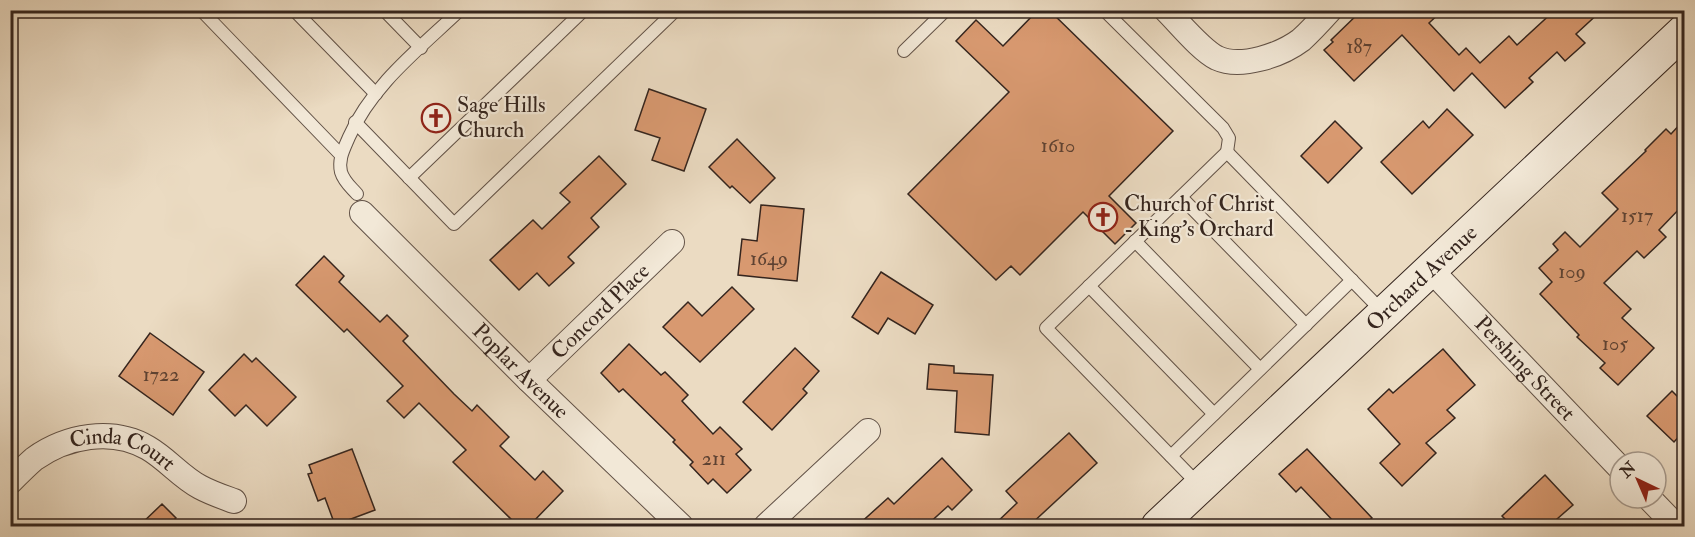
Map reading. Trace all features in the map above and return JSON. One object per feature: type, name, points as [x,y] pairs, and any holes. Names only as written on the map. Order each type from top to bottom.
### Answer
[{"type":"street","points":[[1166,10],[1205,49],[1218,58],[1246,61],[1259,60],[1300,41],[1330,10]]},
{"type":"street","name":"Orchard Avenue","points":[[1158,526],[1684,31]]},
{"type":"street","name":"Poplar Avenue","points":[[360,204],[529,380],[681,526]]},
{"type":"street","name":"Concord Place","points":[[529,380],[672,242]]},
{"type":"street","name":"Pershing Street","points":[[1431,270],[1608,455]]},
{"type":"street","points":[[766,526],[868,431]]},
{"type":"street","name":"Cinda Court","points":[[10,482],[32,460],[52,448],[73,440],[109,437],[131,440],[146,447],[199,487],[234,501]]},
{"type":"street","points":[[1661,510],[1676,526]]},
{"type":"lane","points":[[201,10],[341,155]]},
{"type":"lane","points":[[294,10],[376,94]]},
{"type":"lane","points":[[384,10],[421,48]]},
{"type":"lane","points":[[360,204],[341,171],[341,155],[356,122],[385,82],[460,10]]},
{"type":"lane","points":[[409,178],[584,10]]},
{"type":"lane","points":[[356,122],[454,224],[676,10]]},
{"type":"lane","points":[[904,51],[946,10]]},
{"type":"lane","points":[[1104,10],[1223,128],[1229,138],[1227,152],[1046,328],[1200,486]]},
{"type":"lane","points":[[1227,152],[1384,314]]},
{"type":"lane","points":[[1181,197],[1306,325]]},
{"type":"lane","points":[[1136,241],[1260,369]]},
{"type":"lane","points":[[1171,456],[1352,280]]},
{"type":"lane","points":[[1089,286],[1214,414]]},
{"type":"building","points":[[1038,10],[1049,10],[1173,131],[1109,196],[1136,223],[1115,244],[1083,212],[1020,275],[1011,266],[996,280],[908,194],[1009,92],[956,41],[976,20],[1003,46]]},
{"type":"building","points":[[1362,10],[1443,10],[1429,23],[1459,55],[1466,48],[1480,63],[1509,36],[1517,45],[1555,10],[1602,10],[1576,34],[1585,43],[1565,61],[1557,52],[1529,78],[1533,82],[1505,108],[1472,73],[1454,91],[1402,35],[1354,81],[1324,50],[1333,42],[1331,40]]},
{"type":"building","points":[[649,89],[706,109],[684,171],[652,160],[660,138],[635,130]]},
{"type":"building","points":[[1447,109],[1473,135],[1412,194],[1381,162],[1423,121],[1429,128]]},
{"type":"building","points":[[1684,120],[1684,204],[1659,230],[1666,237],[1644,258],[1637,251],[1604,283],[1631,309],[1622,318],[1654,348],[1618,385],[1600,368],[1605,363],[1577,337],[1579,335],[1540,294],[1552,282],[1539,268],[1558,250],[1553,244],[1565,232],[1580,247],[1618,209],[1602,193],[1666,129],[1671,134]]},
{"type":"building","points":[[1335,121],[1362,148],[1328,183],[1301,156]]},
{"type":"building","points":[[737,139],[775,178],[750,203],[732,186],[730,188],[709,167]]},
{"type":"building","points":[[599,156],[626,184],[591,218],[599,227],[568,257],[574,263],[549,286],[537,273],[519,290],[490,260],[533,220],[542,229],[570,202],[560,193]]},
{"type":"building","points":[[761,205],[804,209],[797,281],[738,275],[742,239],[757,241]]},
{"type":"building","points":[[324,256],[344,276],[339,282],[380,322],[387,315],[408,336],[403,341],[454,394],[472,411],[477,405],[509,437],[500,446],[535,480],[543,471],[563,491],[529,526],[518,526],[453,462],[466,450],[419,403],[404,418],[387,401],[403,386],[347,329],[344,332],[296,285]]},
{"type":"building","points":[[881,272],[933,305],[915,334],[888,318],[878,334],[852,317]]},
{"type":"building","points":[[732,287],[754,309],[700,362],[663,327],[688,302],[702,316]]},
{"type":"building","points":[[150,333],[204,372],[173,415],[119,376]]},
{"type":"building","points":[[629,344],[661,375],[665,372],[688,395],[682,401],[713,434],[720,427],[742,449],[736,454],[751,470],[727,493],[713,479],[708,484],[690,465],[693,462],[673,442],[675,440],[623,389],[619,392],[601,373]]},
{"type":"building","points":[[795,348],[819,371],[803,389],[807,393],[772,430],[743,402]]},
{"type":"building","points":[[1443,349],[1475,385],[1447,410],[1455,418],[1426,443],[1436,453],[1402,486],[1380,463],[1400,444],[1368,409],[1389,389],[1393,393]]},
{"type":"building","points":[[244,354],[252,362],[256,358],[296,397],[267,426],[246,405],[235,416],[209,390]]},
{"type":"building","points":[[929,364],[954,366],[954,373],[993,375],[989,435],[955,432],[957,391],[927,389]]},
{"type":"building","points":[[1672,391],[1684,403],[1684,431],[1674,442],[1647,416]]},
{"type":"building","points":[[1069,433],[1097,463],[1029,526],[993,526],[1017,503],[1006,491]]},
{"type":"building","points":[[352,449],[375,510],[335,525],[325,498],[318,501],[308,474],[312,473],[309,465]]},
{"type":"building","points":[[1307,449],[1372,518],[1363,526],[1338,526],[1301,487],[1296,492],[1279,474]]},
{"type":"building","points":[[942,458],[972,490],[952,510],[948,506],[926,526],[857,526],[888,498],[894,504]]},
{"type":"building","points":[[1545,475],[1573,505],[1549,526],[1512,526],[1502,516]]},
{"type":"building","points":[[162,504],[176,518],[167,526],[139,526]]},
{"type":"place","name":"Sage Hills Church","points":[[436,118]]},
{"type":"place","name":"Church of Christ - King's Orchard","points":[[1103,217]]}]
